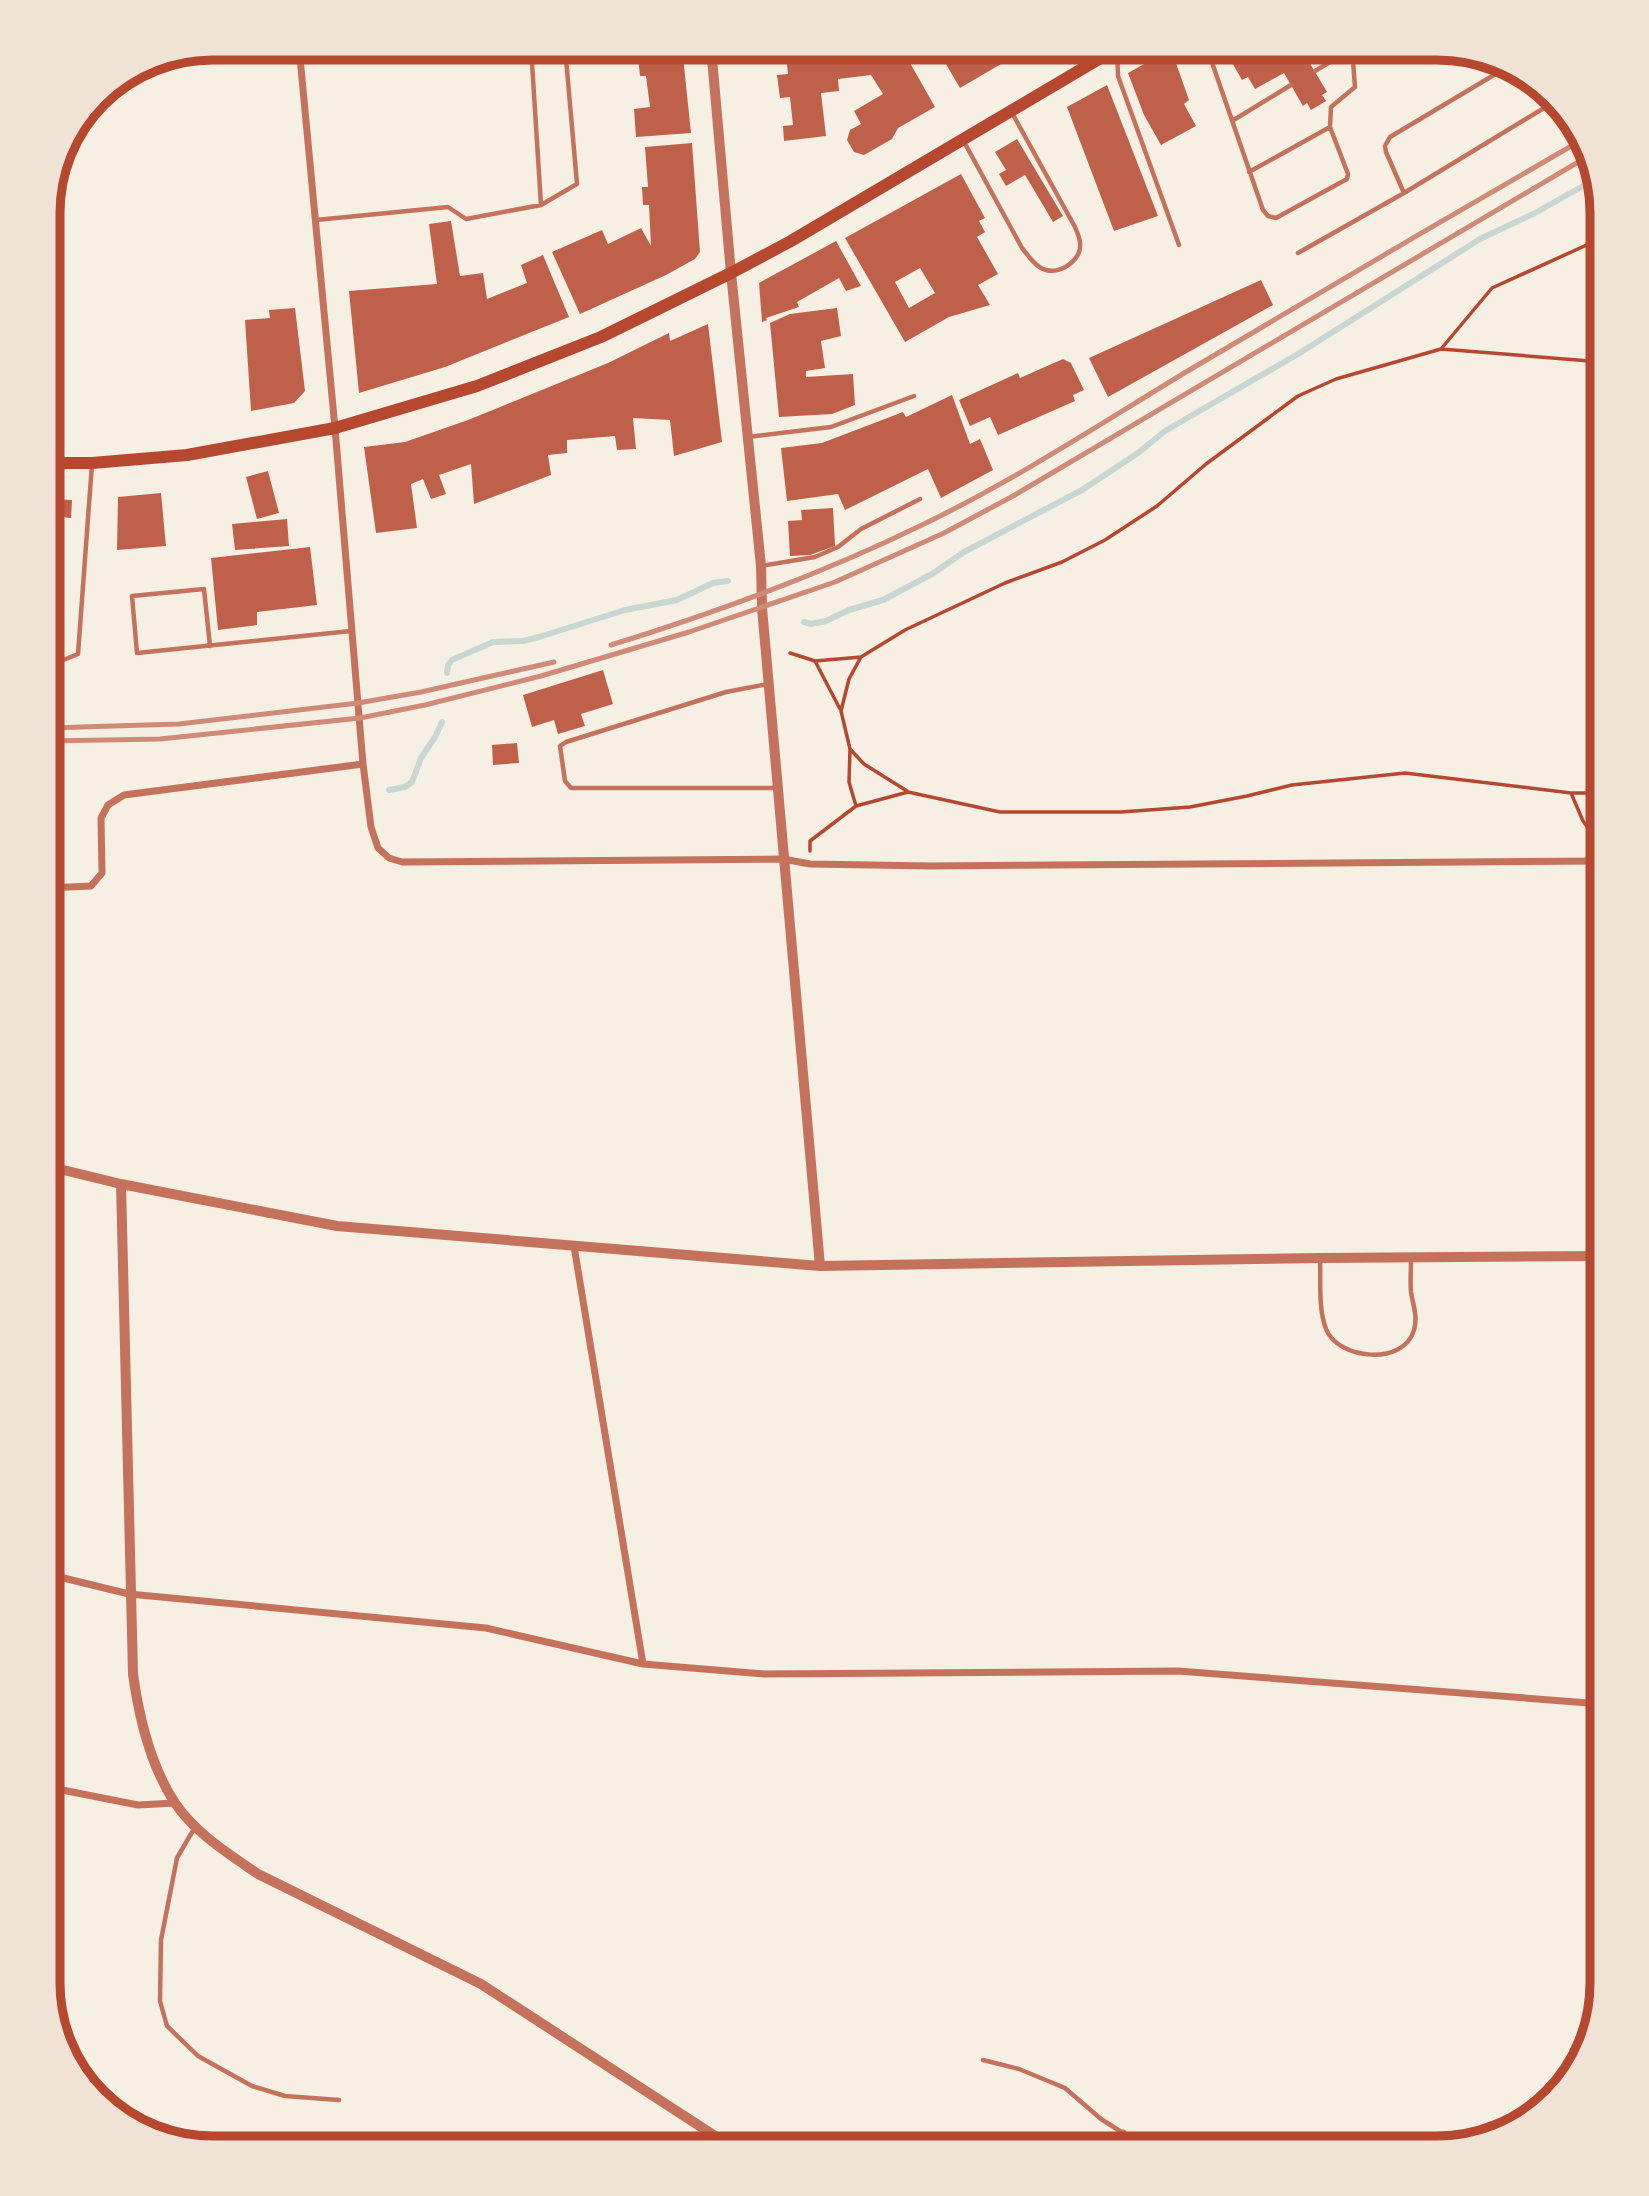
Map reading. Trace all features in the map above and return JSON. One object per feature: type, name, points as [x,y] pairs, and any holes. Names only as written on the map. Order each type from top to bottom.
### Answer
[{"type":"main road","points":[[60,463],[187,455],[335,428],[477,386],[601,337],[731,274],[1097,60]]},
{"type":"street","points":[[300,60],[363,764],[371,827],[379,848],[389,858],[402,862],[783,859],[810,864],[931,866],[1590,861]]},
{"type":"street","points":[[712,60],[761,566],[768,684],[820,1266]]},
{"type":"street","points":[[60,887],[91,886],[102,873],[101,818],[108,805],[124,795],[363,764]]},
{"type":"street","points":[[60,1170],[337,1226],[820,1266],[1590,1256]]},
{"type":"street","points":[[121,1184],[132,1674],[138,1712],[159,1771],[175,1803],[195,1826],[228,1854],[258,1874],[481,1984],[717,2137]]},
{"type":"street","points":[[574,1246],[643,1664]]},
{"type":"street","points":[[60,1577],[129,1594],[486,1628],[643,1664],[764,1674],[1178,1671],[1590,1703]]},
{"type":"street","points":[[60,1790],[138,1805],[175,1803]]},
{"type":"street","points":[[1123,2137],[1124,2133]]},
{"type":"lane","points":[[532,60],[541,205]]},
{"type":"lane","points":[[315,220],[448,207],[466,219],[541,205],[577,184],[566,60]]},
{"type":"lane","points":[[1118,60],[1118,76],[1179,245]]},
{"type":"lane","points":[[1211,60],[1263,210],[1268,216],[1276,218],[1346,181],[1348,174],[1330,127],[1331,107],[1355,87],[1353,60]]},
{"type":"lane","points":[[1315,71],[1333,60]]},
{"type":"lane","points":[[1404,193],[1386,152],[1385,146],[1390,138],[1498,73]]},
{"type":"lane","points":[[1232,121],[1291,85]]},
{"type":"lane","points":[[1297,253],[1404,193],[1547,107]]},
{"type":"lane","points":[[962,140],[1022,248],[1035,264],[1046,270],[1062,269],[1075,261],[1081,245],[1075,227],[1010,111]]},
{"type":"lane","points":[[1249,172],[1330,127]]},
{"type":"lane","points":[[747,437],[831,427],[914,396]]},
{"type":"lane","points":[[60,661],[78,654],[92,463]]},
{"type":"lane","points":[[761,566],[815,557],[838,547],[861,528],[920,499]]},
{"type":"lane","points":[[209,646],[204,589],[132,596],[137,653],[209,646],[351,631]]},
{"type":"lane","points":[[768,684],[726,692],[566,741],[561,746],[565,781],[571,788],[777,788]]},
{"type":"lane","points":[[1320,1258],[1326,1331],[1335,1341],[1350,1350],[1382,1356],[1408,1342],[1414,1331],[1416,1316],[1411,1293],[1411,1258]]},
{"type":"lane","points":[[195,1826],[177,1858],[161,1940],[160,2001],[167,2026],[198,2056],[252,2086],[285,2096],[339,2100]]},
{"type":"lane","points":[[983,2060],[1019,2069],[1065,2088],[1101,2119],[1124,2133]]},
{"type":"path","points":[[1441,349],[1492,288],[1590,243]]},
{"type":"path","points":[[790,653],[815,661],[861,657],[905,630],[1004,583],[1062,562],[1105,540],[1157,506],[1206,464],[1298,396],[1336,379],[1441,349],[1590,361]]},
{"type":"path","points":[[841,710],[849,678],[861,657]]},
{"type":"path","points":[[815,661],[841,710],[850,749],[849,782],[856,806]]},
{"type":"path","points":[[850,749],[864,764],[908,792],[1000,812],[1121,812],[1190,807],[1292,785],[1405,774],[1590,793]]},
{"type":"path","points":[[810,864],[810,841],[856,806],[908,792]]},
{"type":"path","points":[[1571,793],[1590,831]]},
{"type":"building","points":[[638,60],[683,60],[691,133],[636,137],[634,109],[650,107],[646,76],[640,76]]},
{"type":"building","points":[[786,60],[908,60],[935,107],[898,128],[892,139],[864,155],[854,152],[847,140],[850,130],[861,124],[854,111],[883,94],[871,75],[838,79],[839,91],[821,93],[826,136],[784,141],[783,126],[793,125],[790,97],[780,98],[777,75],[788,74]]},
{"type":"building","points":[[943,60],[999,60],[1001,64],[960,88]]},
{"type":"building","points":[[1151,60],[1175,60],[1189,100],[1184,104],[1196,126],[1161,145],[1144,115],[1128,73]]},
{"type":"building","points":[[1230,60],[1308,60],[1327,92],[1322,95],[1326,101],[1311,110],[1307,103],[1303,106],[1284,73],[1255,89],[1248,77],[1242,80]]},
{"type":"building","points":[[1107,85],[1158,216],[1114,231],[1067,107]]},
{"type":"building","points":[[1017,139],[1063,216],[1053,222],[1025,175],[1006,186],[999,174],[1006,170],[995,152]]},
{"type":"building","points":[[692,143],[700,252],[695,259],[666,275],[580,314],[552,252],[602,230],[608,244],[641,228],[651,246],[649,205],[643,205],[642,187],[648,187],[645,147]]},
{"type":"building","points":[[961,174],[985,218],[979,221],[985,232],[977,237],[998,274],[978,285],[990,305],[949,317],[905,342],[845,238]],"holes":[[[920,268],[935,293],[909,308],[895,282]]]},
{"type":"building","points":[[451,221],[460,276],[483,273],[487,299],[527,283],[521,265],[543,255],[569,317],[445,367],[359,393],[349,291],[437,284],[429,224]]},
{"type":"building","points":[[836,241],[861,286],[846,291],[839,278],[797,302],[799,307],[766,318],[767,320],[762,322],[759,283]]},
{"type":"building","points":[[1261,280],[1273,305],[1108,397],[1089,358]]},
{"type":"building","points":[[295,308],[305,391],[294,403],[251,411],[245,320],[270,318],[269,310]]},
{"type":"building","points":[[837,308],[841,336],[821,341],[825,368],[806,371],[806,377],[853,374],[855,405],[832,414],[779,417],[770,323],[790,314]]},
{"type":"building","points":[[708,324],[722,442],[674,456],[670,420],[633,418],[636,449],[617,450],[615,436],[567,440],[567,453],[548,455],[551,475],[474,504],[471,464],[439,475],[446,494],[431,499],[423,479],[411,484],[417,528],[376,533],[364,447],[405,442],[468,420],[608,363],[669,333],[670,341]]},
{"type":"building","points":[[1063,359],[1071,363],[1084,390],[1073,395],[1075,401],[998,435],[990,417],[970,426],[959,400],[1018,373],[1020,378]]},
{"type":"building","points":[[952,395],[970,444],[980,439],[993,470],[941,498],[928,469],[845,510],[838,494],[787,501],[781,448],[822,443],[903,412],[906,417]]},
{"type":"building","points":[[268,471],[279,513],[257,519],[246,477]]},
{"type":"building","points":[[161,493],[166,546],[117,550],[118,497]]},
{"type":"building","points":[[60,500],[72,500],[71,518],[61,517],[60,543]]},
{"type":"building","points":[[833,508],[835,546],[810,555],[790,556],[788,521],[802,520],[801,510]]},
{"type":"building","points":[[287,519],[289,546],[235,550],[232,524]]},
{"type":"building","points":[[310,547],[317,605],[257,612],[257,625],[218,630],[211,558]]},
{"type":"building","points":[[603,670],[613,704],[581,714],[585,726],[558,734],[554,720],[532,727],[523,695]]},
{"type":"building","points":[[517,743],[519,763],[493,765],[492,745]]},
{"type":"waterway","points":[[804,622],[811,624],[826,621],[849,610],[883,600],[932,574],[964,552],[1082,490],[1138,453],[1165,431],[1298,354],[1480,239],[1586,184]]},
{"type":"waterway","points":[[447,673],[452,660],[493,642],[523,641],[539,637],[625,610],[677,600],[713,583],[728,581]]},
{"type":"waterway","points":[[389,790],[405,787],[412,782],[421,758],[442,722]]},
{"type":"railway","points":[[611,645],[731,605],[809,575],[958,507],[1574,145]]},
{"type":"railway","points":[[60,741],[160,739],[360,718],[425,705],[541,676],[689,632],[835,582],[944,533],[1013,496],[1580,161]]},
{"type":"railway","points":[[60,728],[179,724],[358,703],[421,692],[554,662]]}]
